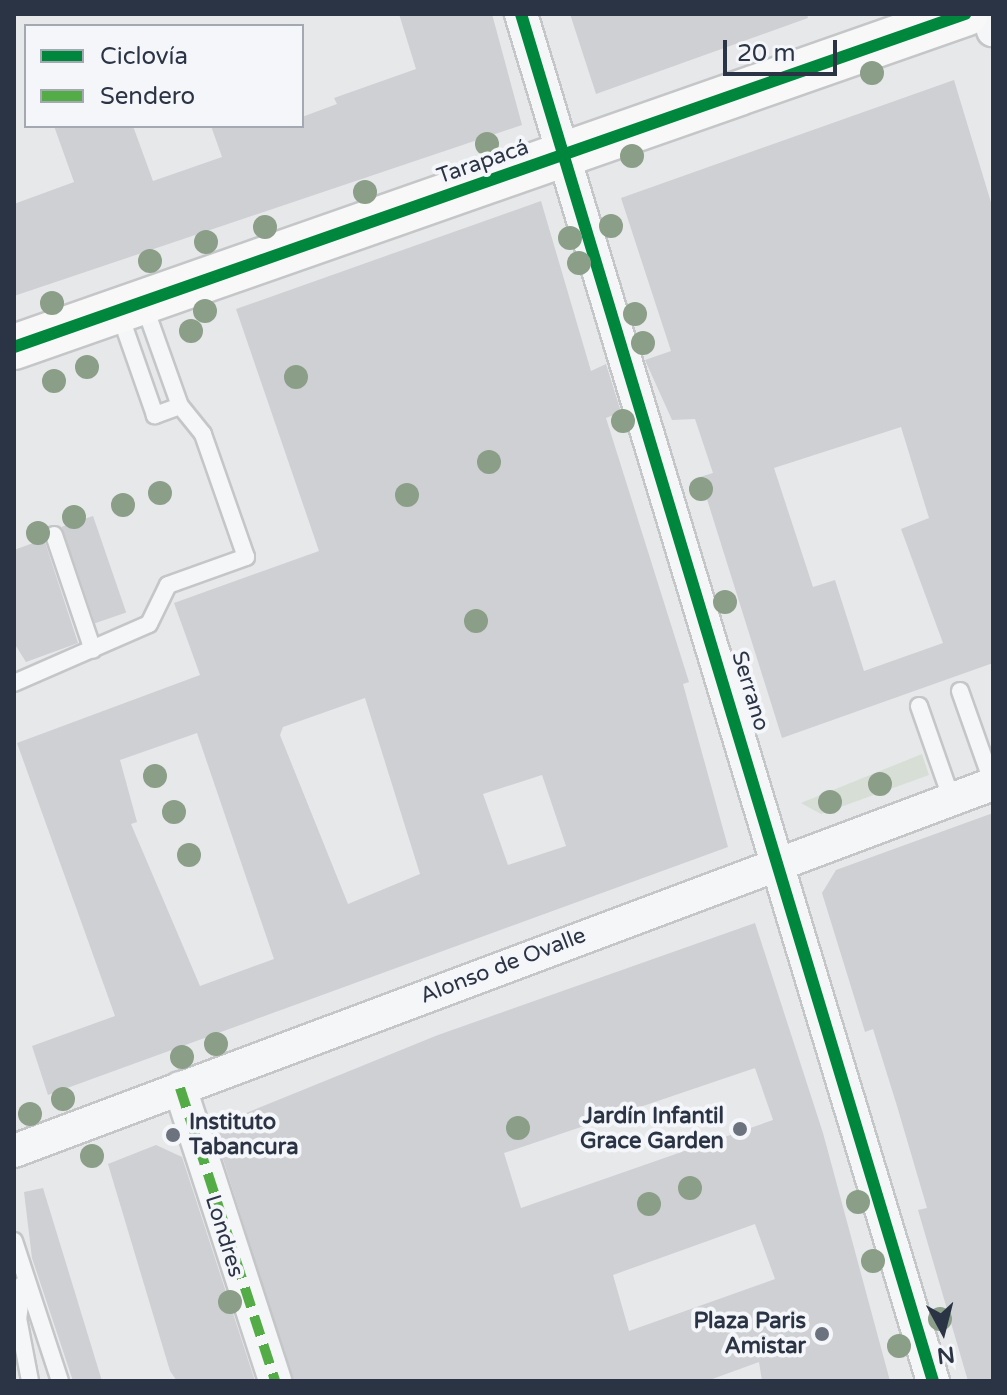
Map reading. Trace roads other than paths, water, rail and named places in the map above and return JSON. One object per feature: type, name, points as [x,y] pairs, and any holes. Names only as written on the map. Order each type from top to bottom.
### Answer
[{"type":"main road","name":"Tarapacá","points":[[14,347],[965,14]]},
{"type":"street","name":"Serrano","points":[[521,14],[781,862],[933,1381]]},
{"type":"street","points":[[988,14],[993,30]]},
{"type":"street","name":"Alonso de Ovalle","points":[[14,1151],[993,784]]},
{"type":"street","name":"Londres","points":[[180,1088],[275,1381]]},
{"type":"lane","points":[[131,306],[155,415],[180,406]]},
{"type":"lane","points":[[14,683],[149,624],[168,585],[246,557],[203,434],[180,406],[131,306]]},
{"type":"lane","points":[[54,535],[93,650]]},
{"type":"lane","points":[[960,691],[993,784]]},
{"type":"lane","points":[[919,706],[952,800]]},
{"type":"lane","points":[[14,1241],[24,1283],[60,1381]]},
{"type":"lane","points":[[24,1283],[18,1318],[30,1381]]},
{"type":"place","name":"Jardín Infantil Grace Garden","points":[[740,1129]]},
{"type":"place","name":"Instituto Tabancura","points":[[173,1135]]},
{"type":"place","name":"Plaza Paris Amistar","points":[[822,1334]]}]
